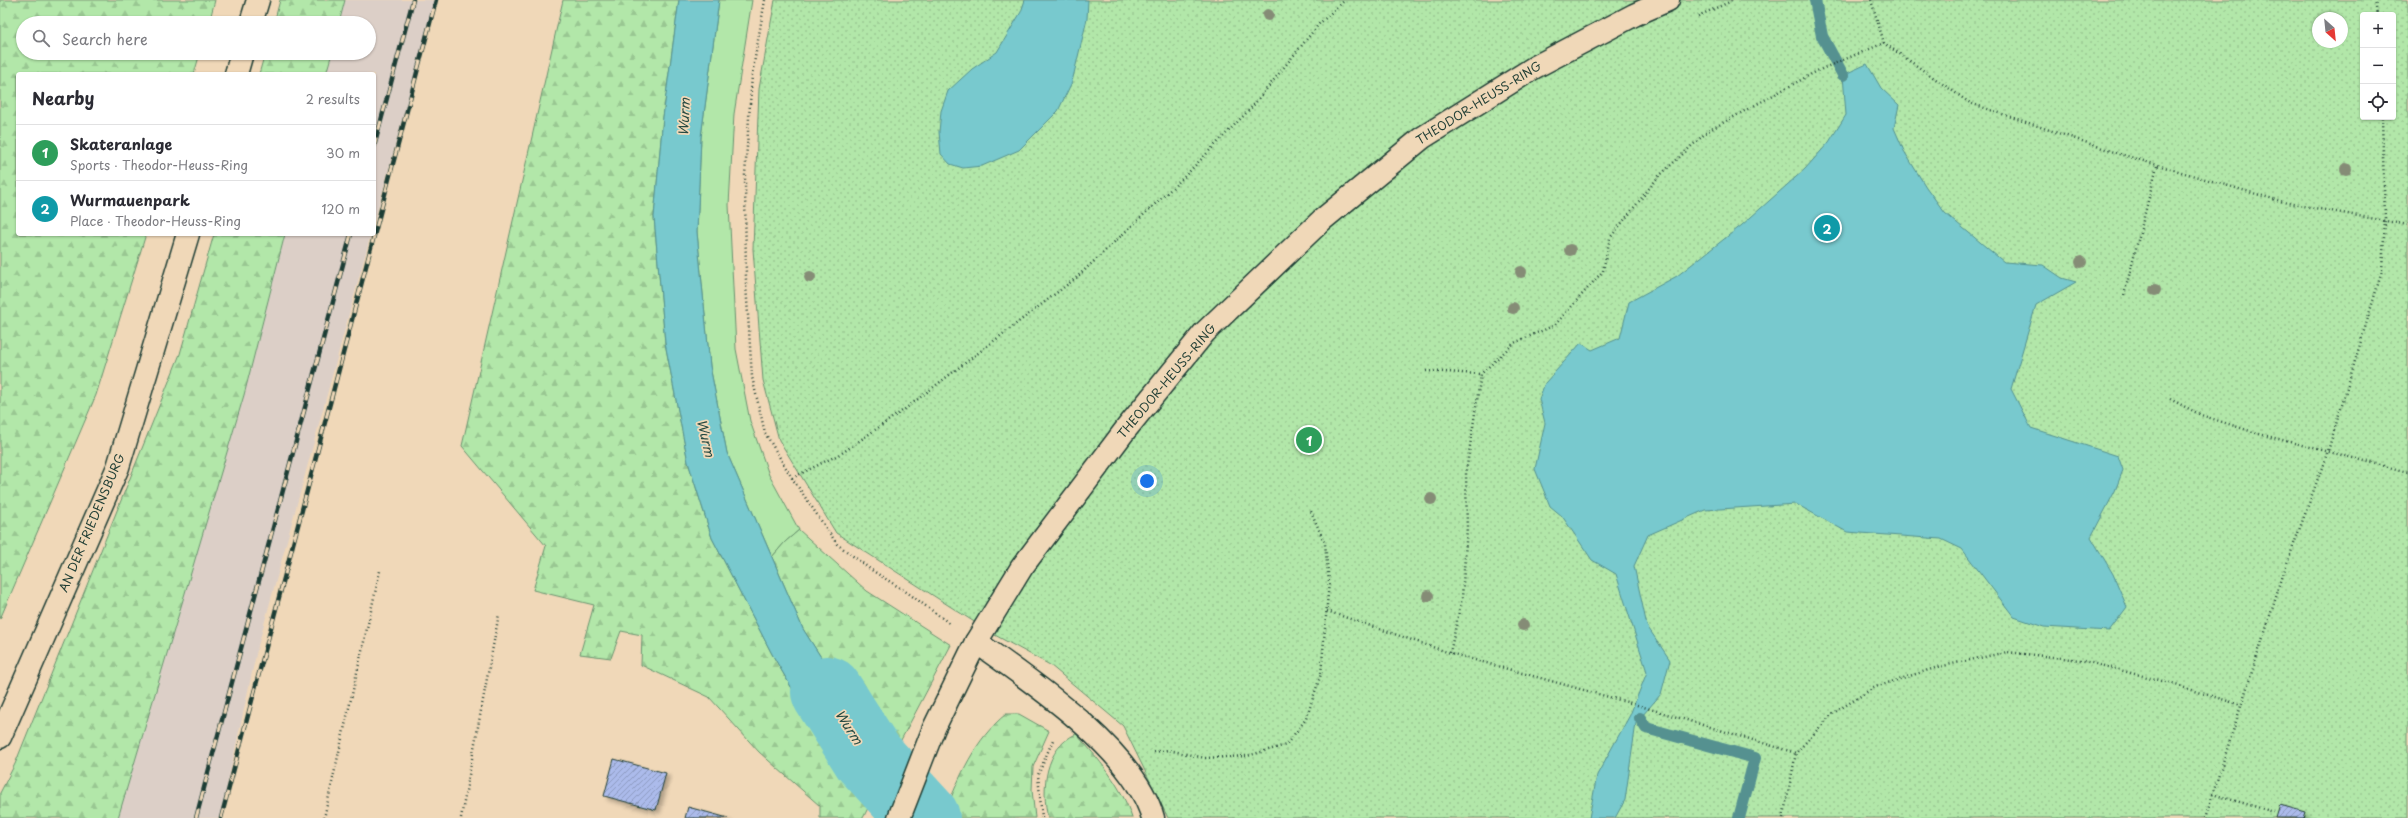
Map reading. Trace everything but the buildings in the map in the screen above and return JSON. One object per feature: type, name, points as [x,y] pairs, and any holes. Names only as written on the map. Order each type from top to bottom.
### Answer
[{"type":"main road","points":[[253,16],[258,0]]},
{"type":"main road","name":"THEODOR-HEUSS-RING","points":[[899,818],[934,728],[976,642],[1022,567],[1126,429],[1204,333],[1322,220],[1422,138],[1534,67],[1634,15],[1668,0]]},
{"type":"main road","points":[[237,72],[240,60]]},
{"type":"main road","name":"AN DER FRIEDENSBURG","points":[[0,737],[118,467],[187,236]]},
{"type":"main road","points":[[976,642],[1070,714],[1120,759],[1149,803],[1153,818]]},
{"type":"path","points":[[765,0],[752,75],[745,168],[746,284],[752,376],[765,432],[792,478],[837,544],[870,569],[908,593],[976,642]]},
{"type":"path","points":[[792,478],[842,453],[905,409],[1076,278],[1184,178],[1252,107],[1319,24],[1345,0]]},
{"type":"path","points":[[1691,19],[1734,0]]},
{"type":"path","points":[[1871,0],[1884,43],[1970,102],[2158,166],[2287,203],[2408,225]]},
{"type":"path","points":[[2375,0],[2377,12]]},
{"type":"path","points":[[1450,653],[1462,598],[1467,528],[1466,472],[1481,374],[1514,343],[1555,325],[1603,271],[1610,238],[1659,176],[1708,131],[1820,70],[1884,43]]},
{"type":"path","points":[[2205,818],[2286,566],[2328,451],[2382,271],[2385,221],[2382,120]]},
{"type":"path","points":[[2124,295],[2158,166]]},
{"type":"path","points":[[1426,371],[1481,374]]},
{"type":"path","points":[[2170,399],[2201,415],[2260,434],[2408,472]]},
{"type":"path","points":[[1120,759],[1168,750],[1205,758],[1247,756],[1286,745],[1306,719],[1321,674],[1327,611],[1328,582],[1325,544],[1310,509]]},
{"type":"path","points":[[324,818],[380,571]]},
{"type":"path","points":[[1327,611],[1450,653],[1627,702],[1796,753]]},
{"type":"path","points":[[461,818],[499,614]]},
{"type":"path","points":[[1783,818],[1796,753],[1832,714],[1875,687],[1938,667],[2007,652],[2080,660],[2159,680],[2241,705]]},
{"type":"path","points":[[1042,818],[1038,775],[1050,743],[1070,714]]},
{"type":"path","points":[[2212,794],[2274,812]]},
{"type":"shaded area","points":[[345,0],[435,0],[376,216],[376,72],[327,72],[330,60],[376,60],[376,16],[341,16]]},
{"type":"shaded area","points":[[284,236],[370,236],[257,650],[220,818],[118,818],[244,395]]},
{"type":"green space","points":[[0,0],[215,0],[211,16],[16,16],[16,60],[198,60],[195,72],[16,72],[16,236],[145,236],[96,395],[0,619]]},
{"type":"green space","points":[[280,0],[345,0],[341,16],[276,16]]},
{"type":"green space","points":[[563,0],[679,0],[663,117],[654,217],[665,343],[688,462],[712,538],[772,654],[815,728],[871,802],[863,818],[820,818],[820,806],[759,752],[709,697],[641,665],[642,635],[621,631],[611,658],[580,654],[594,605],[533,590],[546,546],[462,446]]},
{"type":"green space","points":[[719,0],[752,0],[734,114],[729,205],[736,349],[750,421],[769,475],[799,530],[785,542],[772,557],[727,453],[710,366],[697,232],[701,137]]},
{"type":"green space","points":[[775,0],[2408,0],[2408,818],[1168,818],[1123,726],[1050,665],[993,634],[836,533],[779,440],[763,380],[753,249],[759,89]]},
{"type":"green space","points":[[263,60],[330,60],[327,72],[260,72]]},
{"type":"green space","points":[[213,236],[284,236],[244,395],[118,818],[0,818],[0,793],[15,764],[180,354]]},
{"type":"green space","points":[[799,530],[867,591],[951,645],[891,759],[847,698],[803,629],[772,557],[785,542]]},
{"type":"green space","points":[[1006,714],[1019,714],[1049,731],[1033,767],[1032,790],[1035,818],[949,818],[945,813],[969,759],[985,735]]},
{"type":"green space","points":[[1076,734],[1101,763],[1116,784],[1128,806],[1132,818],[1048,818],[1045,794],[1048,770],[1058,749],[1066,740]]},
{"type":"water","points":[[679,0],[719,0],[701,137],[697,232],[710,366],[727,453],[803,629],[847,698],[891,759],[871,802],[815,728],[772,654],[712,538],[688,462],[665,343],[654,217],[663,117]]},
{"type":"water","points":[[1025,0],[1088,0],[1087,19],[1072,82],[1058,111],[1019,150],[982,166],[963,168],[950,164],[941,154],[939,132],[941,111],[948,91],[972,69],[997,52],[1021,12]]},
{"type":"water","points":[[1867,64],[1881,88],[1899,105],[1894,128],[1904,151],[1926,187],[1945,213],[2004,262],[2043,265],[2062,278],[2076,282],[2036,305],[2011,389],[2031,428],[2118,456],[2123,470],[2115,491],[2091,537],[2113,574],[2127,607],[2109,631],[2044,627],[2014,617],[1962,549],[1941,539],[1847,532],[1796,504],[1705,510],[1648,535],[1634,566],[1647,626],[1670,660],[1661,694],[1636,723],[1625,800],[1615,818],[1589,818],[1597,775],[1630,715],[1647,672],[1616,574],[1592,560],[1562,516],[1550,506],[1535,469],[1545,423],[1539,399],[1545,383],[1581,343],[1592,350],[1620,338],[1629,302],[1677,276],[1742,225],[1805,169],[1829,142],[1846,115],[1843,75]]},
{"type":"waterway","points":[[1815,0],[1822,36],[1843,75]]},
{"type":"waterway","name":"Wurm","points":[[827,692],[868,757],[924,818]]},
{"type":"waterway","points":[[1640,718],[1646,728],[1755,758],[1739,818]]},
{"type":"railway","points":[[376,139],[413,0]]},
{"type":"railway","points":[[376,228],[436,0]]},
{"type":"railway","points":[[196,818],[350,236]]},
{"type":"railway","points":[[221,818],[374,236]]},
{"type":"place","name":"Wurmauenpark","points":[[1827,228]]},
{"type":"place","name":"Skateranlage","points":[[1309,440]]}]
